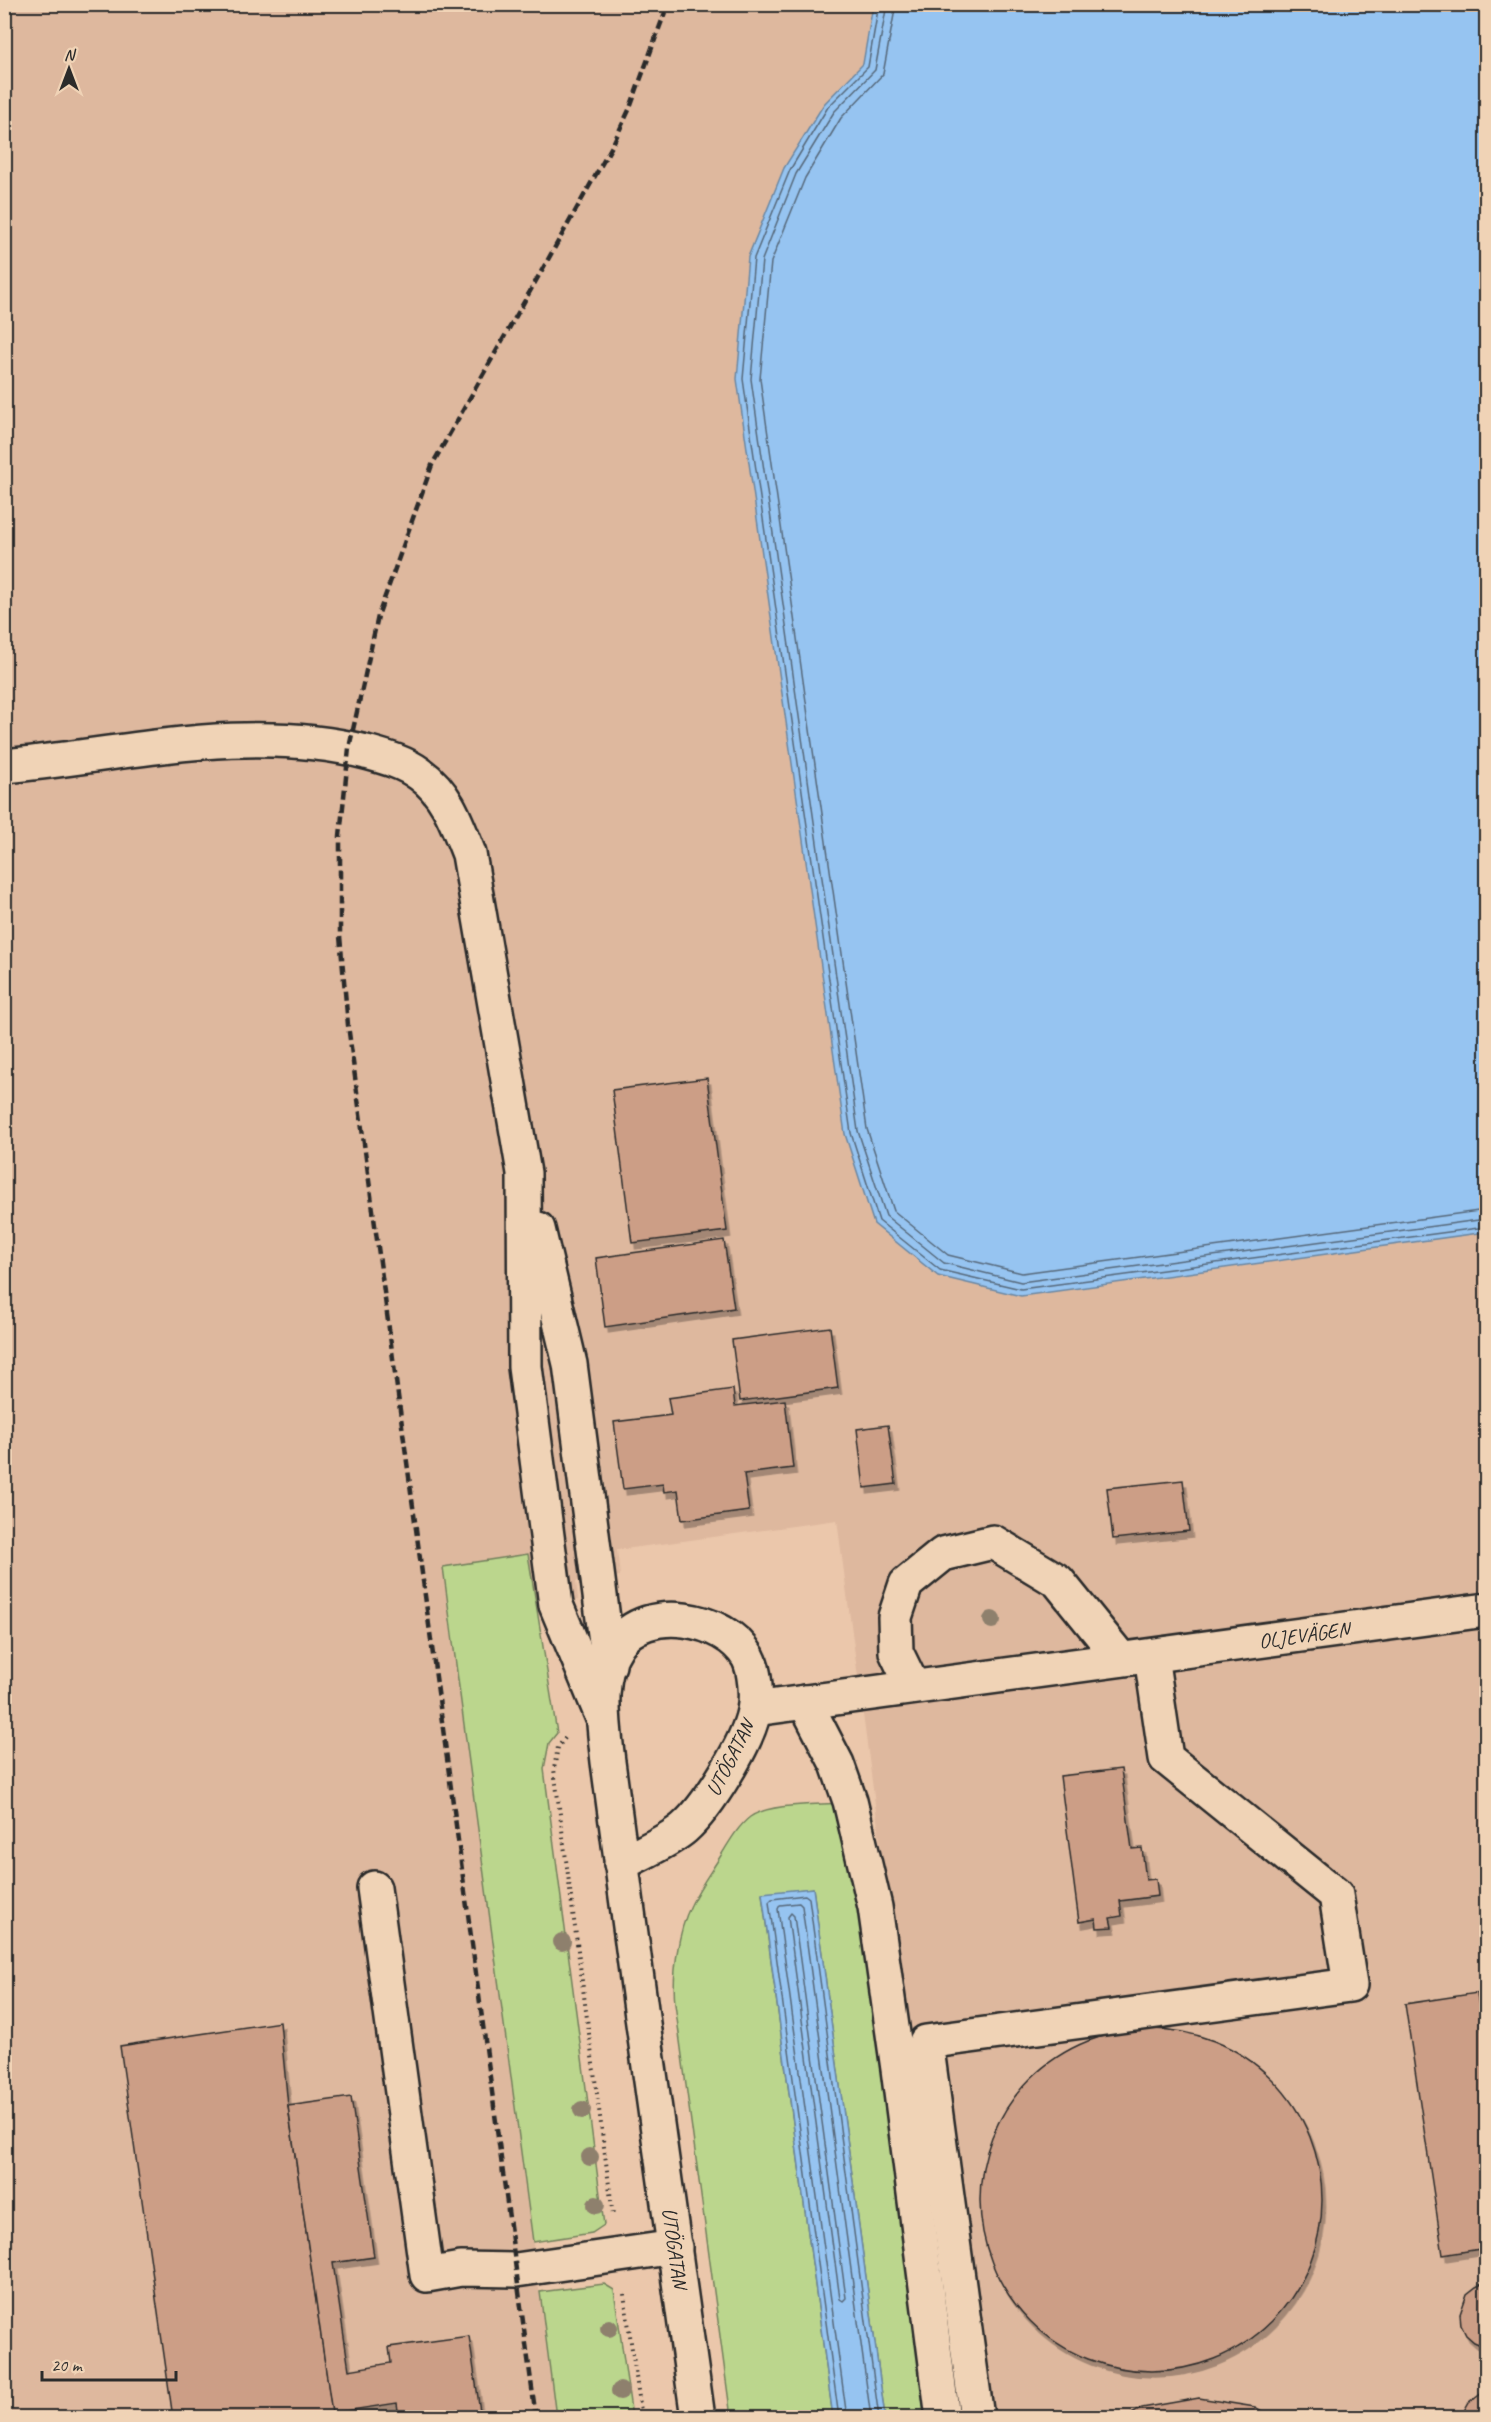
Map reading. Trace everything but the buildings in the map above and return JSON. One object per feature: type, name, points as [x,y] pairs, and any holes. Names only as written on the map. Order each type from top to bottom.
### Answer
[{"type":"street","points":[[4,766],[226,739],[298,741],[350,748],[393,759],[420,774],[448,804],[469,854],[524,1173],[570,1364],[609,1665]]},
{"type":"street","points":[[524,1173],[525,1367],[556,1605],[602,1716]]},
{"type":"street","points":[[913,1687],[896,1652],[895,1617],[906,1584],[943,1554],[993,1542],[1058,1581],[1136,1657],[1166,1758],[1336,1895],[1350,1985],[926,2042],[977,2418]]},
{"type":"street","name":"OLJEVÄGEN","points":[[754,1709],[1486,1610]]},
{"type":"street","name":"UTÖGATAN","points":[[621,1864],[683,1829],[710,1800],[745,1735],[754,1709],[754,1684],[750,1660],[742,1649],[726,1636],[705,1625],[677,1619],[657,1621],[630,1631],[617,1645],[609,1665],[602,1716],[621,1864],[699,2418]]},
{"type":"street","points":[[805,1702],[837,1764],[850,1801],[874,1907],[898,2069],[943,2418]]},
{"type":"street","points":[[374,1888],[427,2275],[462,2269],[516,2270],[675,2247]]},
{"type":"path","points":[[602,1716],[566,1738],[558,1747],[554,1769],[642,2418]]},
{"type":"shaded area","points":[[5,5],[873,5],[863,64],[824,104],[784,168],[748,257],[737,379],[1021,1296],[1486,1232],[1486,2417],[957,2417],[837,1520],[617,1550],[620,1576],[576,1581],[578,1600],[535,1608],[527,1554],[443,1567],[556,2417],[5,2418]]},
{"type":"green space","points":[[528,1554],[557,1733],[549,1743],[544,1769],[604,2225],[592,2233],[533,2242],[443,1567]]},
{"type":"green space","points":[[841,1803],[857,1871],[934,2417],[885,2417],[813,1888],[762,1894],[833,2417],[731,2417],[675,2004],[674,1980],[677,1953],[686,1916],[694,1899],[737,1830],[750,1817],[759,1812],[781,1807]]},
{"type":"green space","points":[[604,2284],[614,2290],[632,2417],[556,2417],[540,2292]]},
{"type":"water","points":[[873,5],[1486,5],[1486,1232],[1021,1296],[938,1276],[874,1224],[845,1134],[737,379],[748,257],[784,168],[824,104],[863,64]]},
{"type":"water","points":[[813,1888],[885,2417],[833,2417],[762,1893]]},
{"type":"railway","points":[[536,2418],[348,1025],[340,936],[340,836],[349,748],[378,616],[432,465],[612,146],[630,108],[668,4]]}]
